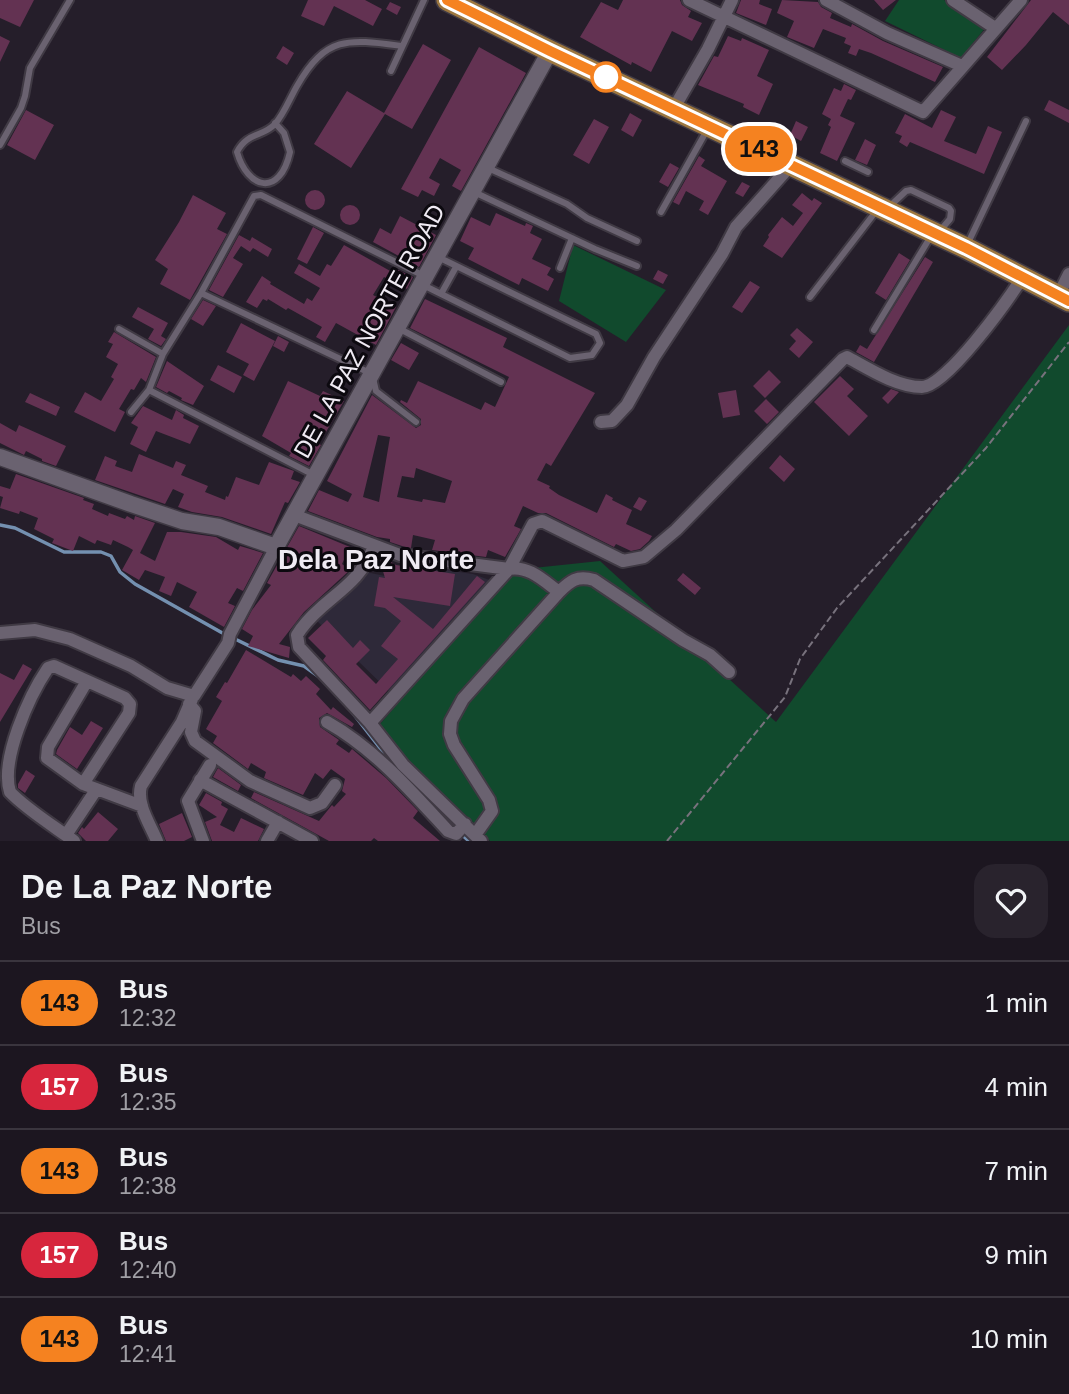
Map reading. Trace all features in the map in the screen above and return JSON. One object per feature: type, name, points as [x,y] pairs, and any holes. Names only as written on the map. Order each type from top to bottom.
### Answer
[{"type":"highway","points":[[447,0],[935,233],[1064,298]]},
{"type":"street","points":[[688,0],[923,112],[1021,0]]},
{"type":"street","points":[[674,108],[732,0]]},
{"type":"street","points":[[826,0],[887,33],[962,66]]},
{"type":"street","points":[[953,0],[995,28]]},
{"type":"street","name":"DE LA PAZ NORTE ROAD","points":[[142,806],[139,793],[141,786],[182,722],[191,700],[229,638],[314,475],[550,51]]},
{"type":"street","points":[[601,422],[612,421],[627,405],[654,357],[722,254],[736,227],[791,165]]},
{"type":"street","points":[[1064,298],[1069,274]]},
{"type":"street","points":[[370,723],[509,569],[533,524],[542,520],[623,561],[644,557],[676,530],[842,359],[847,357],[875,372],[913,386],[925,387],[933,384],[975,340],[1022,278]]},
{"type":"street","points":[[0,457],[131,505],[182,521],[219,527],[276,547]]},
{"type":"street","points":[[294,514],[400,555],[509,569],[519,567],[559,593]]},
{"type":"street","points":[[374,546],[368,563],[356,579],[304,624],[297,635],[299,648],[370,723],[403,765],[461,829],[478,838],[492,811],[489,800],[454,746],[450,734],[451,721],[463,699],[573,579],[580,577],[594,580],[710,655],[729,672]]},
{"type":"street","points":[[0,633],[36,630],[70,639],[131,666],[191,700],[195,711],[191,732],[195,741],[250,781],[310,808],[316,808],[335,785]]},
{"type":"street","points":[[83,784],[129,713],[130,705],[125,698],[54,666],[48,668],[4,740],[0,776],[9,792],[70,838],[96,790]]},
{"type":"street","points":[[88,681],[48,747],[47,758],[83,784],[142,806],[157,841]]},
{"type":"street","points":[[327,722],[365,747],[406,785],[448,831],[461,829]]},
{"type":"street","points":[[203,841],[188,801],[210,765]]},
{"type":"street","points":[[200,780],[312,841]]},
{"type":"street","points":[[267,841],[278,822]]},
{"type":"lane","points":[[0,145],[21,108],[30,68],[70,0]]},
{"type":"lane","points":[[391,71],[424,0]]},
{"type":"lane","points":[[275,123],[284,133],[290,152],[279,179],[274,183],[264,183],[247,173],[237,152],[241,144],[275,123],[318,54],[339,44],[360,40],[402,46]]},
{"type":"lane","points":[[966,248],[1026,121]]},
{"type":"lane","points":[[661,212],[710,125]]},
{"type":"lane","points":[[845,161],[868,173]]},
{"type":"lane","points":[[486,168],[567,204],[587,218],[636,241]]},
{"type":"lane","points":[[473,191],[637,266]]},
{"type":"lane","points":[[810,297],[883,208],[906,191],[916,191],[949,208],[950,219],[935,233],[874,330]]},
{"type":"lane","points":[[131,412],[149,390],[163,354],[201,293],[245,211],[257,195],[423,280],[441,294],[570,358],[592,355],[600,343],[596,334],[436,256]]},
{"type":"lane","points":[[561,268],[572,238]]},
{"type":"lane","points":[[441,294],[456,267]]},
{"type":"lane","points":[[201,293],[372,374],[376,391],[416,422]]},
{"type":"lane","points":[[397,327],[501,382]]},
{"type":"lane","points":[[119,328],[163,354]]},
{"type":"lane","points":[[149,390],[314,475]]},
{"type":"path","points":[[667,841],[785,698],[800,659],[837,608],[986,448],[1069,342]]},
{"type":"shaded area","points":[[404,564],[473,574],[495,582],[393,695],[316,620],[366,572],[399,579]]},
{"type":"green space","points":[[899,0],[944,0],[986,27],[961,58],[885,21]]},
{"type":"green space","points":[[573,245],[666,290],[626,342],[559,301]]},
{"type":"green space","points":[[1069,325],[1069,841],[490,841],[406,759],[380,724],[514,570],[600,561],[776,722]]},
{"type":"building","points":[[0,0],[34,0],[20,27],[0,18]]},
{"type":"building","points":[[308,0],[365,0],[382,9],[373,26],[334,6],[324,26],[301,16]]},
{"type":"building","points":[[623,0],[680,0],[682,5],[691,11],[688,17],[702,23],[692,41],[672,31],[651,72],[632,62],[631,65],[580,37],[601,2],[618,10]]},
{"type":"building","points":[[741,0],[760,0],[759,4],[772,9],[766,25],[736,13]]},
{"type":"building","points":[[782,0],[818,2],[832,13],[830,18],[851,27],[852,24],[883,41],[943,67],[935,82],[859,49],[856,56],[848,53],[851,46],[844,43],[846,38],[823,29],[814,48],[787,37],[794,21],[777,13]]},
{"type":"building","points":[[874,0],[896,0],[883,10]]},
{"type":"building","points":[[1031,0],[1069,0],[1069,25],[1053,12],[1002,70],[987,57]]},
{"type":"building","points":[[390,2],[401,7],[397,15],[386,9]]},
{"type":"building","points":[[0,36],[10,41],[0,62]]},
{"type":"building","points":[[728,36],[741,41],[742,38],[769,50],[757,76],[773,84],[759,115],[743,107],[744,104],[698,85],[714,56],[718,57]]},
{"type":"building","points":[[423,44],[451,60],[412,129],[385,114],[351,168],[314,144],[347,91],[384,113]]},
{"type":"building","points":[[283,46],[294,53],[287,65],[276,58]]},
{"type":"building","points":[[479,47],[526,73],[461,191],[452,186],[461,170],[440,158],[429,178],[440,184],[434,196],[422,190],[418,197],[401,189]]},
{"type":"building","points":[[844,84],[856,90],[840,116],[855,123],[837,161],[820,153],[831,127],[828,125],[831,119],[822,114],[834,88],[841,91]]},
{"type":"building","points":[[1049,100],[1069,110],[1069,123],[1044,110]]},
{"type":"building","points":[[26,110],[54,125],[35,160],[7,145]]},
{"type":"building","points":[[941,110],[956,117],[944,141],[976,154],[988,126],[1002,132],[984,174],[910,142],[907,147],[899,142],[902,136],[895,133],[905,114],[932,128]]},
{"type":"building","points":[[630,113],[642,120],[633,137],[621,130]]},
{"type":"building","points":[[594,119],[609,127],[589,164],[573,155]]},
{"type":"building","points":[[796,121],[808,127],[801,141],[790,135]]},
{"type":"building","points":[[865,139],[876,145],[867,165],[855,160]]},
{"type":"building","points":[[699,156],[705,160],[701,166],[727,181],[708,215],[699,210],[704,201],[686,191],[679,205],[673,202]]},
{"type":"building","points":[[670,163],[679,168],[668,187],[659,182]]},
{"type":"building","points":[[742,182],[750,186],[743,197],[735,193]]},
{"type":"building","points":[[311,190],[319,190],[325,200],[319,210],[311,210],[305,204],[305,196]]},
{"type":"building","points":[[802,193],[812,201],[814,198],[822,203],[782,258],[763,246],[782,217],[793,226],[803,213],[792,205]]},
{"type":"building","points":[[193,195],[226,213],[217,229],[227,234],[190,300],[160,284],[168,269],[155,260]]},
{"type":"building","points":[[350,205],[357,208],[360,215],[357,222],[350,225],[343,222],[340,215],[343,208]]},
{"type":"building","points":[[496,213],[525,226],[526,223],[533,226],[530,233],[542,239],[532,259],[551,268],[547,275],[554,279],[548,291],[522,278],[519,285],[468,259],[474,248],[460,241],[471,217],[490,226]]},
{"type":"building","points":[[400,216],[436,235],[419,267],[373,242],[380,228],[391,234]]},
{"type":"building","points":[[313,227],[324,233],[307,264],[297,259]]},
{"type":"building","points":[[239,235],[250,241],[252,237],[272,249],[268,257],[253,248],[250,252],[241,246],[233,258],[243,264],[223,297],[209,290]]},
{"type":"building","points":[[344,245],[392,272],[394,268],[413,277],[407,289],[384,277],[373,295],[396,307],[376,345],[336,323],[325,342],[316,337],[322,327],[288,308],[286,310],[268,299],[263,299],[257,308],[246,302],[262,276],[271,282],[270,284],[304,304],[307,298],[312,301],[320,288],[294,273],[299,264],[320,276],[327,264],[331,266]]},
{"type":"building","points":[[899,253],[910,260],[886,300],[875,293]]},
{"type":"building","points":[[925,257],[933,262],[874,362],[856,352],[860,345],[867,349]]},
{"type":"building","points":[[658,270],[668,275],[663,284],[653,279]]},
{"type":"building","points":[[750,281],[760,287],[742,313],[732,307]]},
{"type":"building","points":[[425,299],[507,338],[503,347],[595,393],[551,466],[546,463],[537,480],[550,486],[549,488],[559,495],[597,513],[606,494],[632,510],[626,524],[652,536],[649,541],[640,549],[631,551],[616,544],[614,547],[546,513],[538,513],[523,506],[514,526],[521,529],[505,557],[488,550],[486,557],[432,550],[435,540],[413,535],[411,548],[402,546],[390,542],[390,539],[377,537],[308,511],[319,490],[348,502],[352,494],[327,481],[372,395],[416,428],[421,425],[421,419],[400,402],[401,400],[407,403],[418,381],[481,410],[485,402],[495,407],[509,377],[410,328]],"holes":[[[378,435],[390,437],[379,502],[363,497]],[[416,468],[452,481],[445,503],[397,497],[402,476],[414,478]]]},
{"type":"building","points":[[203,300],[216,306],[203,326],[191,319]]},
{"type":"building","points":[[138,307],[168,323],[161,336],[166,339],[161,346],[148,339],[154,329],[132,317]]},
{"type":"building","points":[[241,323],[275,341],[254,381],[243,375],[249,364],[226,352]]},
{"type":"building","points":[[797,328],[813,342],[799,358],[789,349],[796,341],[790,335]]},
{"type":"building","points":[[114,332],[156,357],[146,382],[141,378],[119,409],[125,412],[115,432],[74,412],[85,392],[101,401],[114,379],[111,377],[118,364],[106,357],[113,344],[108,342]]},
{"type":"building","points":[[278,336],[289,342],[284,352],[273,346]]},
{"type":"building","points":[[401,343],[419,353],[409,370],[391,360]]},
{"type":"building","points":[[167,361],[204,386],[193,405],[156,387]]},
{"type":"building","points":[[218,365],[242,377],[234,393],[210,380]]},
{"type":"building","points":[[769,370],[781,382],[765,398],[753,386]]},
{"type":"building","points":[[840,376],[854,389],[847,396],[868,416],[849,436],[814,402]]},
{"type":"building","points":[[288,381],[320,396],[323,391],[344,401],[309,466],[289,456],[291,453],[262,436]]},
{"type":"building","points":[[891,389],[899,392],[888,404],[882,398]]},
{"type":"building","points":[[736,390],[740,415],[723,418],[718,393]]},
{"type":"building","points":[[30,393],[60,407],[56,416],[25,402]]},
{"type":"building","points":[[766,399],[779,412],[767,424],[754,411]]},
{"type":"building","points":[[143,406],[172,420],[176,410],[184,415],[183,418],[199,426],[190,444],[156,431],[146,452],[130,444],[138,427],[131,423]]},
{"type":"building","points":[[0,423],[16,432],[19,425],[66,446],[56,466],[26,451],[24,455],[0,443]]},
{"type":"building","points":[[139,454],[173,468],[176,461],[186,465],[181,475],[208,486],[205,492],[225,500],[236,477],[259,485],[269,462],[294,471],[291,479],[300,482],[288,503],[285,502],[271,534],[222,517],[178,507],[184,494],[173,489],[165,504],[95,480],[105,456],[117,461],[115,466],[132,472]]},
{"type":"building","points":[[780,455],[795,469],[784,482],[769,468]]},
{"type":"building","points":[[16,474],[84,498],[83,500],[94,504],[92,509],[108,516],[109,513],[134,520],[135,516],[155,523],[140,553],[155,561],[167,532],[216,537],[238,550],[240,546],[263,553],[243,591],[237,588],[228,603],[235,606],[224,627],[189,607],[197,592],[177,582],[171,596],[159,591],[165,577],[145,570],[139,580],[122,570],[133,550],[128,547],[113,540],[111,545],[97,540],[95,544],[79,536],[73,551],[52,543],[54,539],[34,529],[38,518],[20,511],[19,514],[0,508],[3,497],[0,496],[0,486],[10,489]]},
{"type":"building","points":[[639,497],[647,501],[641,511],[633,507]]},
{"type":"building","points":[[299,526],[350,547],[342,564],[350,570],[304,612],[279,644],[290,647],[289,658],[248,646],[253,636],[242,629],[252,610],[271,585],[267,583]]},
{"type":"building","points":[[386,559],[396,565],[455,574],[450,606],[393,597],[433,629],[477,576],[485,582],[370,710],[323,660],[326,656],[308,638],[327,620],[353,648],[360,640],[370,650],[356,664],[376,684],[398,659],[381,646],[401,621],[385,608],[374,606],[379,577],[385,578],[380,561]]},
{"type":"building","points":[[683,573],[701,588],[695,595],[677,580]]},
{"type":"building","points":[[246,650],[291,677],[293,674],[301,681],[306,676],[320,689],[316,694],[331,710],[333,707],[354,724],[352,727],[327,713],[319,718],[320,727],[339,740],[336,744],[349,753],[352,749],[386,778],[418,811],[413,818],[440,841],[378,841],[374,838],[371,841],[329,841],[251,798],[254,792],[319,821],[332,805],[334,807],[346,794],[342,791],[345,779],[331,769],[323,779],[315,773],[303,795],[264,778],[266,772],[251,763],[248,769],[213,743],[217,736],[206,729],[222,701],[216,697]]},
{"type":"building","points":[[23,664],[32,669],[0,722],[0,673],[14,680]]},
{"type":"building","points":[[91,721],[103,728],[77,769],[56,754],[57,750],[70,727],[82,735]]},
{"type":"building","points":[[218,768],[241,785],[238,791],[213,777]]},
{"type":"building","points":[[26,770],[35,776],[25,793],[18,788],[18,784]]},
{"type":"building","points":[[206,793],[222,802],[221,805],[228,809],[220,825],[234,832],[241,818],[264,829],[258,841],[212,841],[205,822],[217,817],[199,805]]},
{"type":"building","points":[[98,812],[118,829],[108,841],[86,841],[78,833]]},
{"type":"building","points":[[182,813],[192,837],[184,841],[166,841],[159,824]]},
{"type":"waterway","points":[[0,525],[15,528],[64,552],[101,552],[111,556],[120,572],[135,584],[226,635]]},
{"type":"waterway","points":[[233,638],[278,660],[304,666],[318,676]]},
{"type":"waterway","points":[[352,712],[394,766]]},
{"type":"waterway","points":[[441,815],[456,829]]},
{"type":"waterway","points":[[461,834],[469,841]]},
{"type":"bus line","name":"143","points":[[447,0],[966,248],[1069,301]]},
{"type":"district","name":"Dela Paz Norte","points":[[376,559]]}]
